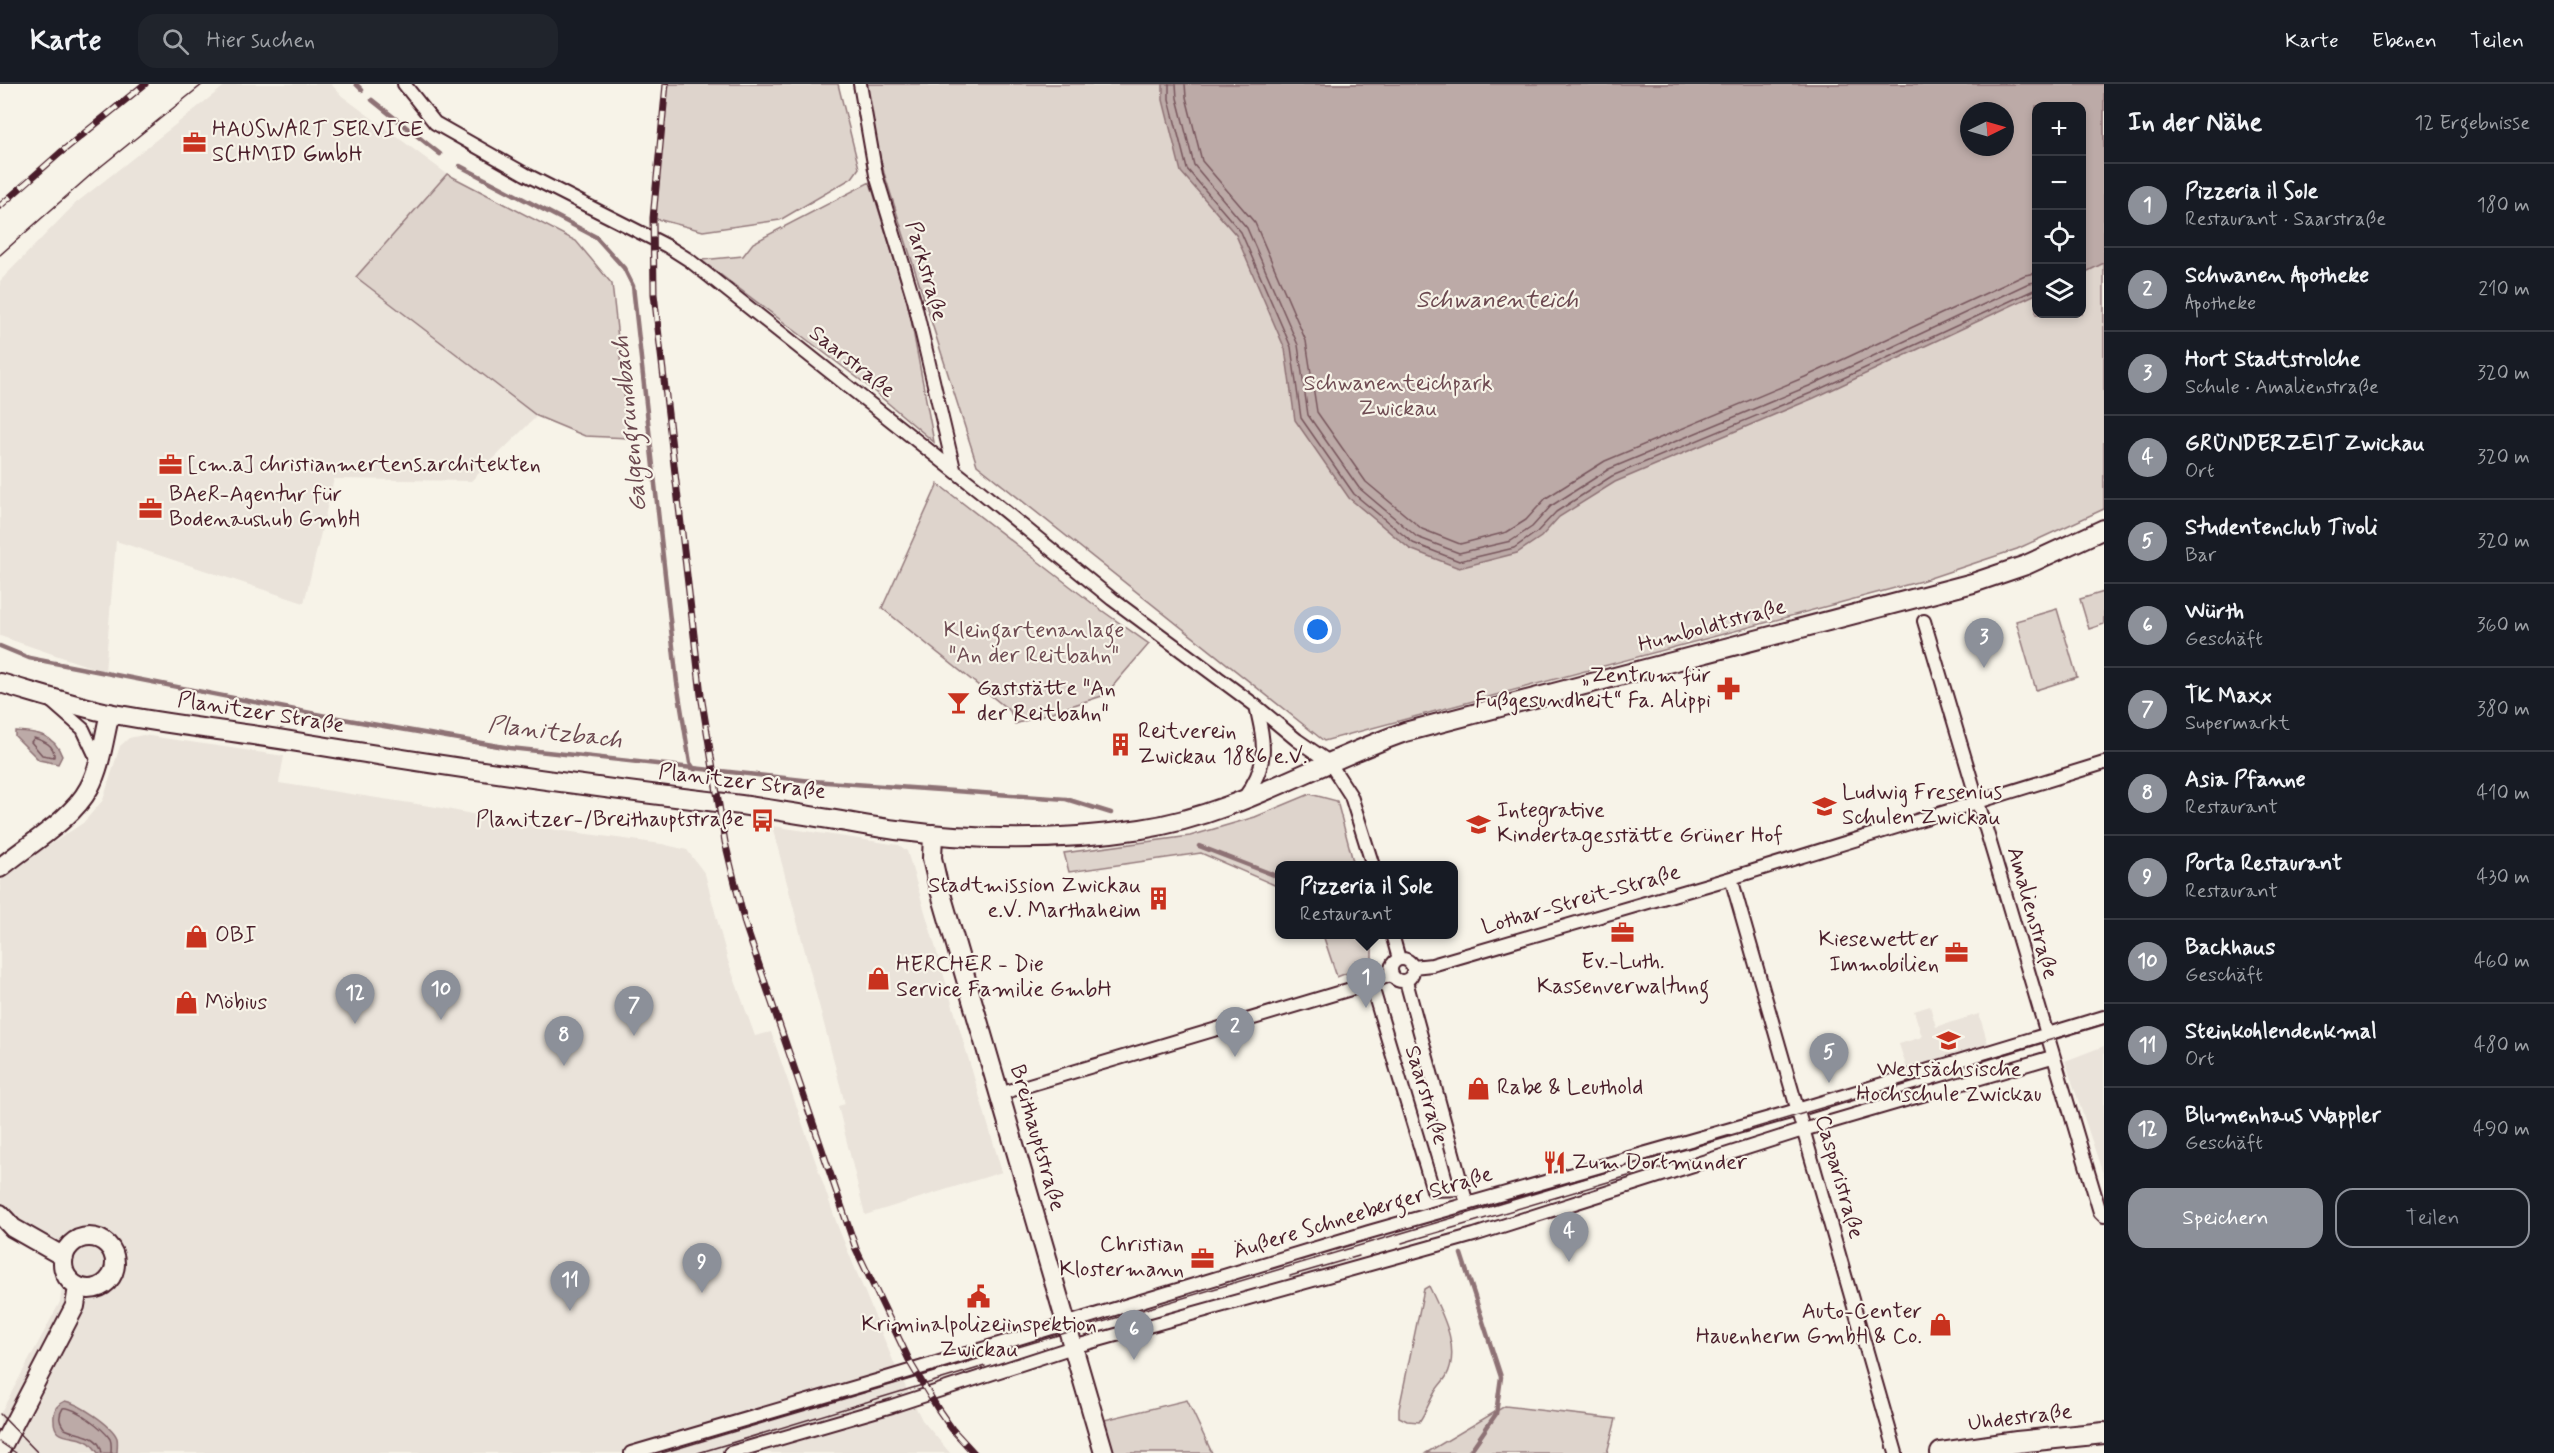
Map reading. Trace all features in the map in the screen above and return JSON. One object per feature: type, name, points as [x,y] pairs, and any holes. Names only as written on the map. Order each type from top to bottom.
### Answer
[{"type":"main road","name":"Humboldtstraße","points":[[1329,762],[1405,732],[1973,583],[2026,565],[2104,529]]},
{"type":"main road","name":"Planitzer Straße","points":[[0,683],[110,713],[445,767],[764,808],[933,834],[1025,837],[1108,833],[1177,822],[1242,801],[1329,762]]},
{"type":"main road","points":[[0,868],[66,816],[89,789],[110,713]]},
{"type":"main road","name":"Breithauptstraße","points":[[933,834],[932,858],[937,880],[1104,1453]]},
{"type":"main road","points":[[0,1214],[14,1228],[64,1257]]},
{"type":"main road","points":[[88,1237],[99,1239],[108,1245],[116,1263],[109,1281],[100,1287],[89,1289],[78,1287],[69,1280],[64,1269],[64,1257],[69,1247],[78,1240],[88,1237]]},
{"type":"main road","points":[[0,1450],[75,1306],[78,1287]]},
{"type":"main road","name":"Uhdestraße","points":[[1941,1453],[2104,1433]]},
{"type":"street","name":"Saarstraße","points":[[404,84],[435,123],[525,174],[667,246],[689,260],[954,469],[1112,598],[1329,762],[1351,796],[1371,861]]},
{"type":"street","name":"Parkstraße","points":[[860,84],[876,175],[914,300],[954,469]]},
{"type":"street","name":"Amalienstraße","points":[[1924,621],[2045,1034],[2100,1212],[2104,1216]]},
{"type":"street","points":[[46,696],[82,729],[98,761]]},
{"type":"street","points":[[1242,801],[1253,786],[1262,764],[1264,742],[1256,706]]},
{"type":"street","name":"Lothar-Streit-Straße","points":[[1413,967],[1432,965],[1731,878],[2104,764]]},
{"type":"street","name":"Casparistraße","points":[[1731,878],[1896,1453]]},
{"type":"street","points":[[1393,939],[1399,959]]},
{"type":"street","points":[[1399,959],[1409,961],[1413,967],[1411,977],[1406,981],[1396,979],[1392,974],[1392,965],[1399,959]]},
{"type":"street","points":[[999,1094],[1371,983],[1392,974]]},
{"type":"street","name":"Saarstraße","points":[[1406,981],[1467,1203]]},
{"type":"street","name":"Saarstraße","points":[[1371,983],[1433,1190],[1463,1189]]},
{"type":"street","name":"Äußere Schneeberger Straße","points":[[634,1453],[1467,1203],[1797,1110],[2104,1017]]},
{"type":"street","points":[[730,1453],[892,1406],[1073,1347],[1474,1234],[1803,1130],[2052,1057]]},
{"type":"shaded area","points":[[227,84],[331,84],[342,96],[447,174],[356,277],[537,416],[471,481],[334,479],[304,603],[116,541],[105,672],[0,636],[0,281],[76,203]]},
{"type":"shaded area","points":[[143,735],[284,756],[279,783],[436,807],[550,829],[662,844],[687,850],[705,874],[728,961],[755,1036],[771,1032],[838,1227],[894,1363],[922,1420],[950,1453],[0,1453],[0,1414],[60,1302],[62,1287],[56,1268],[57,1240],[21,1220],[0,1201],[0,882],[7,873],[83,823],[103,800],[120,746],[129,738]]},
{"type":"shaded area","name":"HERCHER - Die Service Familie GmbH","points":[[772,826],[899,845],[907,851],[1002,1172],[865,1215],[838,1106],[845,1104]]},
{"type":"shaded area","name":"Westsächsische Hochschule Zwickau","points":[[1930,1006],[1936,1027],[1979,1014],[1988,1044],[1907,1069],[1899,1044],[1922,1037],[1914,1011]]},
{"type":"shaded area","name":"Westsächsische Hochschule Zwickau","points":[[2104,1046],[2104,1177],[2065,1061]]},
{"type":"green space","points":[[666,84],[838,84],[859,168],[852,178],[780,220],[703,231],[653,218]]},
{"type":"green space","name":"Schwanenteichpark Zwickau","points":[[863,84],[2104,84],[2104,509],[2017,549],[1921,581],[1324,741],[977,465],[884,173]]},
{"type":"green space","points":[[447,174],[576,241],[612,284],[629,438],[585,436],[537,416],[356,277]]},
{"type":"green space","points":[[870,182],[908,304],[934,442],[863,382],[701,260],[743,256],[753,243]]},
{"type":"green space","name":"Kleingartenanlage \"An der Reitbahn\"","points":[[938,484],[1097,607],[1149,644],[1105,695],[1015,724],[1010,711],[882,608]]},
{"type":"green space","points":[[2104,592],[2104,624],[2089,629],[2080,599]]},
{"type":"green space","points":[[2057,609],[2077,677],[2036,690],[2016,621]]},
{"type":"green space","points":[[1310,794],[1337,801],[1353,861],[1275,861],[1275,885],[1201,853],[1069,872],[1064,853],[1190,836],[1255,817]]},
{"type":"green space","points":[[1324,939],[1372,939],[1372,963],[1337,977]]},
{"type":"green space","points":[[1429,1286],[1448,1330],[1452,1354],[1446,1377],[1436,1390],[1419,1422],[1407,1421],[1399,1417],[1399,1409],[1424,1289]]},
{"type":"green space","points":[[1187,1400],[1212,1453],[1104,1453],[1096,1422]]},
{"type":"green space","points":[[1505,1406],[1616,1419],[1607,1453],[1426,1453]]},
{"type":"water","name":"Schwanenteich","points":[[1163,84],[2104,84],[2104,263],[2086,272],[2086,102],[2032,102],[2032,296],[1814,398],[1615,482],[1559,517],[1541,537],[1517,553],[1459,568],[1410,549],[1349,498],[1295,420],[1285,349],[1236,235],[1181,172],[1163,100]]},
{"type":"water","points":[[15,731],[30,732],[49,739],[59,749],[62,756],[58,764],[39,760],[15,736]]},
{"type":"water","points":[[65,1401],[86,1410],[109,1427],[117,1438],[117,1453],[98,1453],[88,1442],[65,1436],[56,1430],[55,1411],[58,1405]]},
{"type":"waterway","name":"Galgengrundbach","points":[[356,84],[362,90]]},
{"type":"waterway","name":"Galgengrundbach","points":[[372,100],[440,154]]},
{"type":"waterway","name":"Galgengrundbach","points":[[460,166],[596,237],[624,268],[633,286],[677,683],[690,763],[695,770]]},
{"type":"waterway","name":"Planitzbach","points":[[0,646],[29,658],[326,716],[510,748],[812,781],[1066,799],[1111,813]]},
{"type":"waterway","name":"Planitzbach","points":[[1199,846],[1275,875]]},
{"type":"waterway","name":"Planitzbach","points":[[1461,1254],[1501,1377],[1496,1414],[1469,1453]]},
{"type":"tram line","points":[[0,255],[94,172],[203,84]]},
{"type":"tram line","points":[[662,1453],[2104,1024]]},
{"type":"tram line","points":[[1402,1243],[1635,1174]]},
{"type":"tram line","points":[[1290,1276],[1359,1256]]},
{"type":"tram line","points":[[698,1453],[985,1366]]},
{"type":"tram line","points":[[0,1414],[38,1453]]},
{"type":"tram line","points":[[0,1442],[16,1453]]},
{"type":"railway","points":[[0,206],[60,153],[145,84]]},
{"type":"railway","points":[[666,84],[653,218],[654,294],[701,695],[725,842],[745,924],[856,1249],[911,1364],[952,1429],[974,1453]]},
{"type":"place","name":"HAUSWART SERVICE SCHMID GmbH","points":[[194,143]]},
{"type":"place","name":"[cm.a] christianmertens.architekten","points":[[170,465]]},
{"type":"place","name":"BAeR-Agentur für Bodenaushub GmbH","points":[[151,508]]},
{"type":"place","name":"Hort Stadtstrolche","points":[[1984,668]]},
{"type":"place","name":"„Zentrum für Fußgesundheit“ Fa. Alippi","points":[[1729,689]]},
{"type":"place","name":"Gaststätte \"An der Reitbahn\"","points":[[959,702]]},
{"type":"place","name":"Reitverein Zwickau 1886 e.V.","points":[[1120,745]]},
{"type":"place","name":"Ludwig Fresenius Schulen Zwickau","points":[[1824,806]]},
{"type":"place","name":"Planitzer-/Breithauptstraße","points":[[762,820]]},
{"type":"place","name":"Integrative Kindertagesstätte Grüner Hof","points":[[1479,824]]},
{"type":"place","name":"Stadtmission Zwickau e.V. Marthaheim","points":[[1159,899]]},
{"type":"place","name":"Ev.-Luth. Kassenverwaltung","points":[[1623,933]]},
{"type":"place","name":"OBI","points":[[197,936]]},
{"type":"place","name":"Kiesewetter Immobilien","points":[[1957,953]]},
{"type":"place","name":"HERCHER - Die Service Familie GmbH","points":[[878,978]]},
{"type":"place","name":"Möbius","points":[[187,1003]]},
{"type":"place","name":"Pizzeria il Sole","points":[[1366,1008]]},
{"type":"place","name":"Backhaus","points":[[441,1020]]},
{"type":"place","name":"Blumenhaus Wappler","points":[[355,1024]]},
{"type":"place","name":"TK Maxx","points":[[634,1036]]},
{"type":"place","name":"Westsächsische Hochschule Zwickau","points":[[1949,1041]]},
{"type":"place","name":"Schwanen Apotheke","points":[[1235,1057]]},
{"type":"place","name":"Asia Pfanne","points":[[564,1066]]},
{"type":"place","name":"Studentenclub Tivoli","points":[[1829,1083]]},
{"type":"place","name":"Rabe & Leuthold","points":[[1479,1088]]},
{"type":"place","name":"Zum Dortmunder","points":[[1554,1163]]},
{"type":"place","name":"Christian Klostermann","points":[[1202,1258]]},
{"type":"place","name":"GRÜNDERZEIT Zwickau","points":[[1569,1262]]},
{"type":"place","name":"Porta Restaurant","points":[[702,1293]]},
{"type":"place","name":"Kriminalpolizeiinspektion Zwickau","points":[[979,1296]]},
{"type":"place","name":"Steinkohlendenkmal","points":[[570,1311]]},
{"type":"place","name":"Auto-Center Hauenherm GmbH & Co.","points":[[1940,1325]]},
{"type":"place","name":"Würth","points":[[1134,1360]]}]
